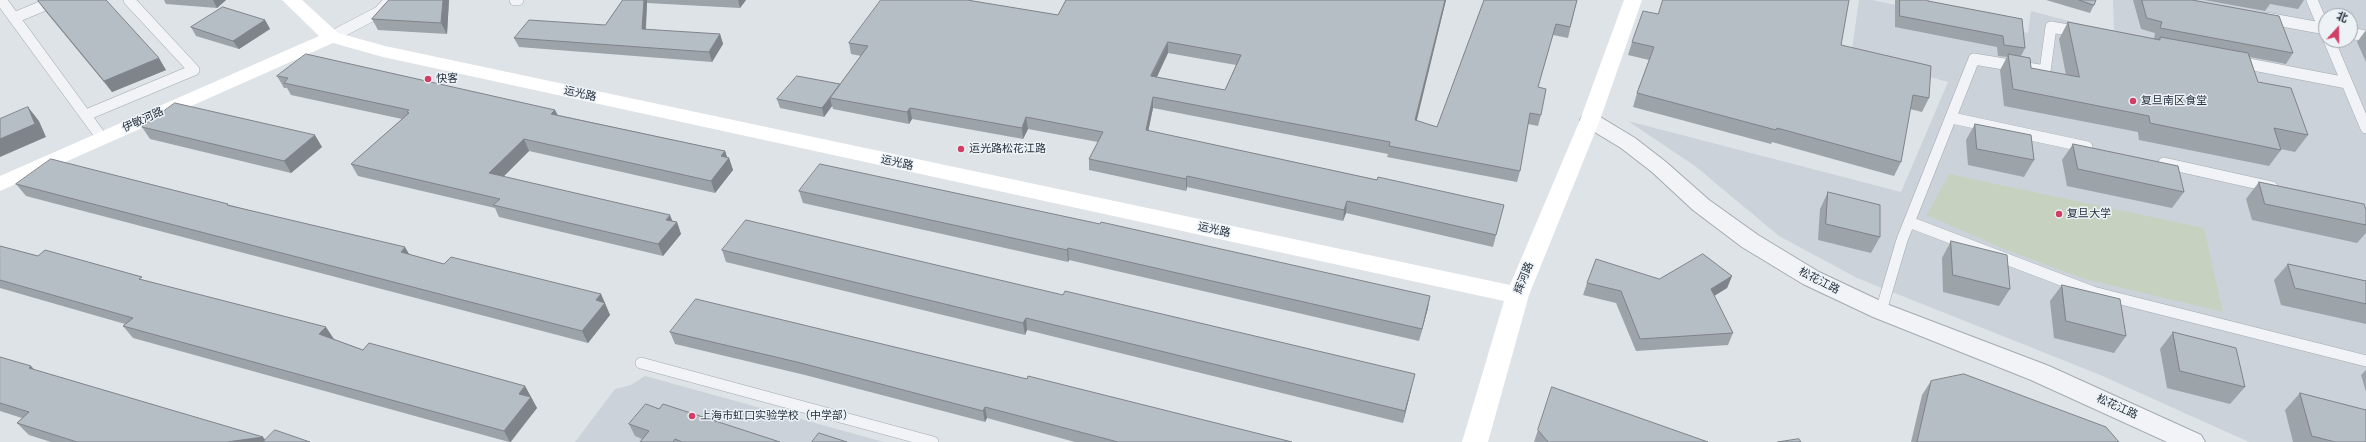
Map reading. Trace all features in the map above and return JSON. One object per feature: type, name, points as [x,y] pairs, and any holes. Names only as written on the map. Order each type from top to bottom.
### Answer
[{"type":"street","name":"运光路","points":[[291,0],[331,37],[383,51],[935,171],[1517,294]]},
{"type":"street","points":[[1590,120],[1633,0]]},
{"type":"street","name":"伊敏河路","points":[[0,184],[331,37]]},
{"type":"street","name":"辉河路","points":[[1475,442],[1517,294],[1590,120]]},
{"type":"street","name":"松花江路","points":[[1590,120],[1628,143],[1659,167],[1702,205],[1750,241],[1811,278],[1881,311],[2040,373],[2158,425],[2192,442]]},
{"type":"lane","points":[[1,0],[102,138]]},
{"type":"lane","points":[[14,18],[57,0]]},
{"type":"lane","points":[[86,115],[194,70],[129,0]]},
{"type":"lane","points":[[331,37],[379,12],[390,0]]},
{"type":"lane","points":[[2312,0],[2318,14]]},
{"type":"lane","points":[[2256,16],[2318,29]]},
{"type":"lane","points":[[1881,311],[1909,222],[1952,118],[1974,59],[2045,71],[2051,27],[2090,34]]},
{"type":"lane","points":[[2332,48],[2366,128]]},
{"type":"lane","points":[[2230,61],[2347,83]]},
{"type":"lane","points":[[1952,118],[2100,150]]},
{"type":"lane","points":[[2155,162],[2280,188]]},
{"type":"lane","points":[[1909,222],[2093,292],[2366,361]]},
{"type":"lane","points":[[641,363],[933,442]]},
{"type":"shaded area","name":"复旦大学","points":[[1859,0],[1872,0],[2028,33],[2031,11],[2114,33],[2113,0],[2366,0],[2366,442],[2249,442],[2098,374],[1857,278],[1779,236],[1695,166],[1628,121],[1901,192],[1948,82],[1851,56]]},
{"type":"shaded area","name":"上海市虹口实验学校（中学部）","points":[[645,376],[884,442],[575,442],[615,389],[631,385]]},
{"type":"green space","points":[[1949,174],[2204,228],[2223,312],[2085,279],[2004,249],[1927,215]]},
{"type":"building","points":[[106,0],[159,58],[104,81],[38,1]]},
{"type":"building","points":[[389,0],[443,0],[441,23],[372,19]]},
{"type":"building","points":[[623,0],[644,0],[642,29],[720,34],[709,52],[514,38],[529,20],[605,25]]},
{"type":"building","points":[[881,0],[967,0],[1058,15],[1066,0],[1445,0],[1415,120],[1437,127],[1484,0],[1577,0],[1570,27],[1556,24],[1538,87],[1546,89],[1541,115],[1530,113],[1520,171],[1389,146],[1390,142],[1153,97],[1146,130],[1377,180],[1378,177],[1504,205],[1496,235],[1347,201],[1344,210],[1187,176],[1186,179],[1089,159],[1103,132],[1026,117],[1022,128],[910,108],[907,112],[830,98],[868,46],[849,43]],"holes":[[[1168,42],[1241,55],[1225,90],[1151,76]]]},
{"type":"building","points":[[1663,0],[1849,0],[1841,45],[1931,66],[1929,98],[1913,95],[1901,162],[1777,128],[1776,130],[1637,93],[1654,47],[1632,42],[1643,11],[1658,14]]},
{"type":"building","points":[[1900,0],[1928,0],[2022,19],[2025,48],[2004,45],[2003,36],[1900,16]]},
{"type":"building","points":[[2079,0],[2096,0],[2094,5]]},
{"type":"building","points":[[2142,0],[2192,0],[2279,16],[2293,53],[2160,28],[2162,22],[2147,18]]},
{"type":"building","points":[[223,7],[265,20],[233,41],[191,27]]},
{"type":"building","name":"复旦南区食堂","points":[[2068,22],[2160,40],[2160,37],[2248,53],[2258,82],[2291,88],[2308,135],[2274,128],[2281,150],[2150,123],[2149,116],[2013,89],[2008,54],[2030,58],[2031,68],[2079,77]]},
{"type":"building","points":[[306,54],[555,110],[551,114],[725,151],[721,156],[729,158],[711,181],[524,139],[489,173],[670,215],[666,220],[677,222],[658,244],[493,205],[500,199],[351,164],[409,113],[407,112],[409,110],[284,83],[288,78],[277,76]]},
{"type":"building","points":[[797,76],[840,84],[822,108],[777,99]]},
{"type":"building","points":[[175,103],[315,135],[284,161],[142,127]]},
{"type":"building","points":[[28,107],[35,124],[0,139],[0,119]]},
{"type":"building","points":[[1975,124],[2031,135],[2034,160],[1977,149]]},
{"type":"building","points":[[2073,144],[2178,166],[2184,192],[2078,169]]},
{"type":"building","points":[[51,159],[228,204],[227,205],[405,247],[401,252],[444,264],[451,257],[601,294],[596,300],[605,303],[582,331],[16,184]]},
{"type":"building","points":[[820,164],[1100,224],[1101,222],[1430,296],[1422,329],[1068,248],[1067,250],[799,191]]},
{"type":"building","points":[[2259,182],[2364,204],[2366,210],[2366,225],[2265,204]]},
{"type":"building","points":[[1828,192],[1880,205],[1880,237],[1826,224]]},
{"type":"building","points":[[746,220],[1063,295],[1065,291],[1415,374],[1405,411],[1026,318],[1023,323],[722,250]]},
{"type":"building","points":[[1951,241],[2007,255],[2010,289],[1953,275]]},
{"type":"building","points":[[0,246],[38,256],[45,250],[142,277],[139,279],[326,327],[319,334],[363,350],[369,343],[525,386],[519,394],[531,397],[504,431],[123,326],[133,318],[0,280]]},
{"type":"building","points":[[1703,254],[1732,276],[1711,289],[1733,333],[1640,339],[1621,291],[1587,283],[1596,259],[1659,279]]},
{"type":"building","points":[[2288,264],[2366,281],[2366,304],[2295,288]]},
{"type":"building","points":[[2062,285],[2120,299],[2126,336],[2066,321]]},
{"type":"building","points":[[696,299],[1027,379],[1028,376],[1292,442],[1118,442],[985,407],[983,411],[801,363],[670,332]]},
{"type":"building","points":[[2173,332],[2236,348],[2245,387],[2180,371]]},
{"type":"building","points":[[0,357],[31,366],[29,368],[263,437],[227,442],[77,442],[17,423],[29,412],[0,403]]},
{"type":"building","points":[[1964,374],[2106,427],[2119,442],[1917,442],[1931,381]]},
{"type":"building","points":[[1552,387],[1708,442],[1548,442],[1538,430]]},
{"type":"building","points":[[2300,393],[2366,410],[2366,442],[2335,442],[2312,436]]},
{"type":"building","points":[[646,404],[659,409],[663,404],[780,442],[682,442],[675,439],[673,442],[640,442],[649,431],[629,424]]},
{"type":"building","points":[[275,430],[310,442],[263,442]]},
{"type":"building","points":[[819,433],[847,442],[812,442]]},
{"type":"building","points":[[1799,439],[1801,442],[1778,442]]},
{"type":"place","name":"快客","points":[[428,79]]},
{"type":"place","name":"复旦南区食堂","points":[[2133,101]]},
{"type":"place","name":"运光路松花江路","points":[[961,149]]},
{"type":"place","name":"复旦大学","points":[[2059,214]]},
{"type":"place","name":"上海市虹口实验学校（中学部）","points":[[692,416]]}]
